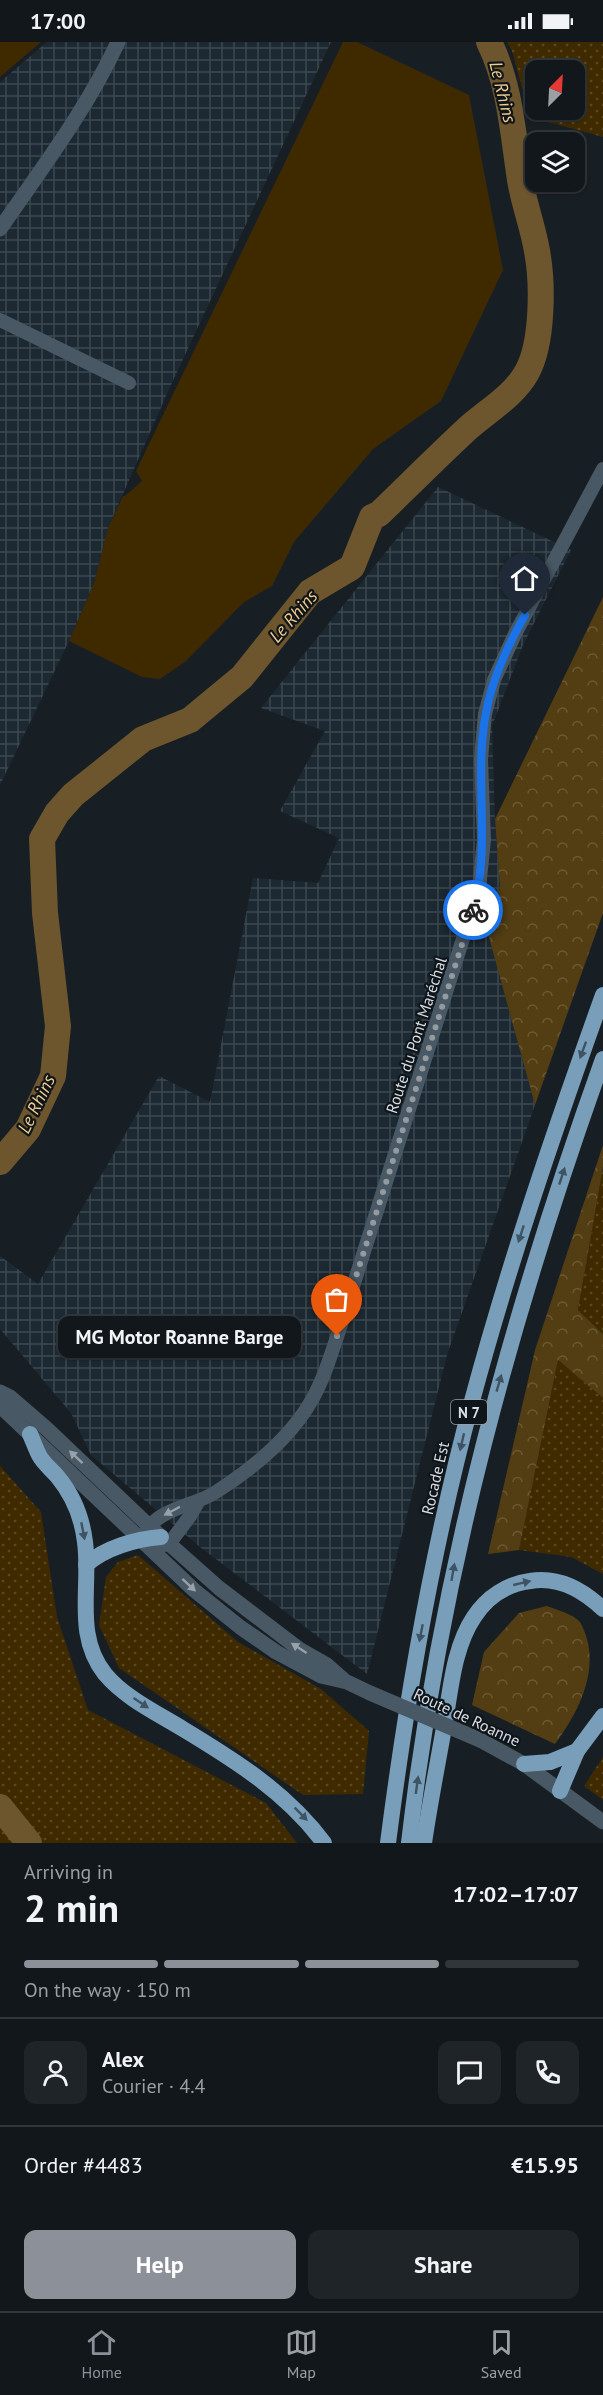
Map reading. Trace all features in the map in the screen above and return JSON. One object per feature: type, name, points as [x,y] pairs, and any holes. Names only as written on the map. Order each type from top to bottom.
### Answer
[{"type":"highway","name":"Rocade Est","points":[[388,1843],[406,1710],[436,1553],[471,1403],[522,1231],[556,1126],[603,995]]},
{"type":"highway","name":"N 7","points":[[409,1843],[423,1742],[455,1561],[491,1410],[531,1272],[603,1059]]},
{"type":"highway","points":[[30,1434],[40,1457],[70,1494],[79,1512],[86,1544],[86,1635],[94,1659],[104,1673],[127,1693],[262,1780],[307,1820],[324,1843]]},
{"type":"highway","points":[[86,1565],[99,1555],[153,1538]]},
{"type":"highway","points":[[424,1843],[458,1653],[474,1616],[502,1589],[519,1582],[537,1580],[573,1587],[603,1609]]},
{"type":"highway","points":[[560,1791],[577,1751],[603,1716]]},
{"type":"highway","points":[[524,1764],[550,1762],[577,1751]]},
{"type":"street","points":[[0,229],[77,118],[100,80],[118,42]]},
{"type":"street","points":[[0,320],[129,382]]},
{"type":"street","name":"Route du Pont Maréchal","points":[[153,1538],[165,1514],[181,1506],[198,1502],[216,1492],[264,1457],[289,1432],[317,1390],[345,1314],[479,888],[483,840],[482,759],[485,714],[494,680],[515,634],[603,469]]},
{"type":"street","points":[[0,1392],[10,1397],[47,1429],[153,1538],[194,1590],[276,1652],[321,1676],[347,1682]]},
{"type":"street","points":[[0,1406],[153,1538],[291,1643],[327,1665],[347,1682]]},
{"type":"street","name":"Route du Pont Maréchal","points":[[153,1538],[190,1516],[198,1502]]},
{"type":"street","name":"Route de Roanne","points":[[347,1682],[480,1740],[524,1764],[603,1822]]},
{"type":"shaded area","points":[[0,42],[41,42],[0,77]]},
{"type":"shaded area","points":[[47,42],[331,42],[170,387],[108,528],[94,583],[69,641],[0,785],[0,82]]},
{"type":"shaded area","points":[[343,42],[357,42],[469,95],[503,270],[441,401],[373,449],[294,542],[272,586],[244,602],[186,661],[160,679],[142,677],[69,641],[94,583],[108,528],[123,496],[142,481],[136,471]]},
{"type":"shaded area","points":[[507,42],[603,42],[603,137],[541,120],[585,120],[585,60],[525,60],[525,99],[512,51]]},
{"type":"shaded area","points":[[438,487],[571,550],[523,645],[492,726],[500,888],[488,934],[535,1105],[447,1355],[367,1674],[200,1547],[91,1455],[71,1413],[0,1329],[0,1256],[38,1284],[159,1076],[210,1102],[253,878],[318,883],[339,838],[280,811],[325,731],[261,708]]},
{"type":"shaded area","points":[[603,1167],[603,1334],[578,1310]]},
{"type":"shaded area","points":[[558,1360],[603,1398],[603,1574],[571,1557],[519,1550]]},
{"type":"shaded area","points":[[0,1466],[41,1512],[57,1617],[88,1710],[266,1803],[297,1843],[0,1843]]},
{"type":"shaded area","points":[[138,1555],[238,1642],[321,1689],[369,1731],[363,1794],[303,1795],[119,1668],[99,1625],[106,1577],[118,1562]]},
{"type":"shaded area","points":[[603,1757],[603,1800],[584,1786]]},
{"type":"green space","points":[[603,597],[603,913],[535,1105],[488,934],[500,888],[495,819]]},
{"type":"green space","points":[[603,1145],[603,1167],[578,1310],[603,1334],[603,1398],[558,1360],[519,1550],[488,1554],[535,1350]]},
{"type":"green space","points":[[547,1606],[569,1614],[580,1622],[587,1638],[589,1653],[586,1685],[573,1716],[555,1744],[472,1705],[484,1652],[519,1613]]},
{"type":"waterway","name":"Le Rhins","points":[[0,1162],[28,1129],[53,1076],[58,1026],[45,913],[42,839],[57,813],[73,795],[143,739],[190,720],[242,677],[310,592],[352,567],[372,517],[379,514],[467,429],[508,396],[527,372],[539,329],[541,296],[539,264],[520,180],[506,92],[489,42]]},
{"type":"waterway","name":"Le Rhins","points":[[0,1807],[29,1843]]},
{"type":"way so far","points":[[337,1336],[473,910]]},
{"type":"place","name":"MG Motor Roanne Barge","points":[[337,1336]]},
{"type":"route","points":[[473,910],[479,888],[483,840],[482,759],[485,714],[494,680],[525,615]]}]
